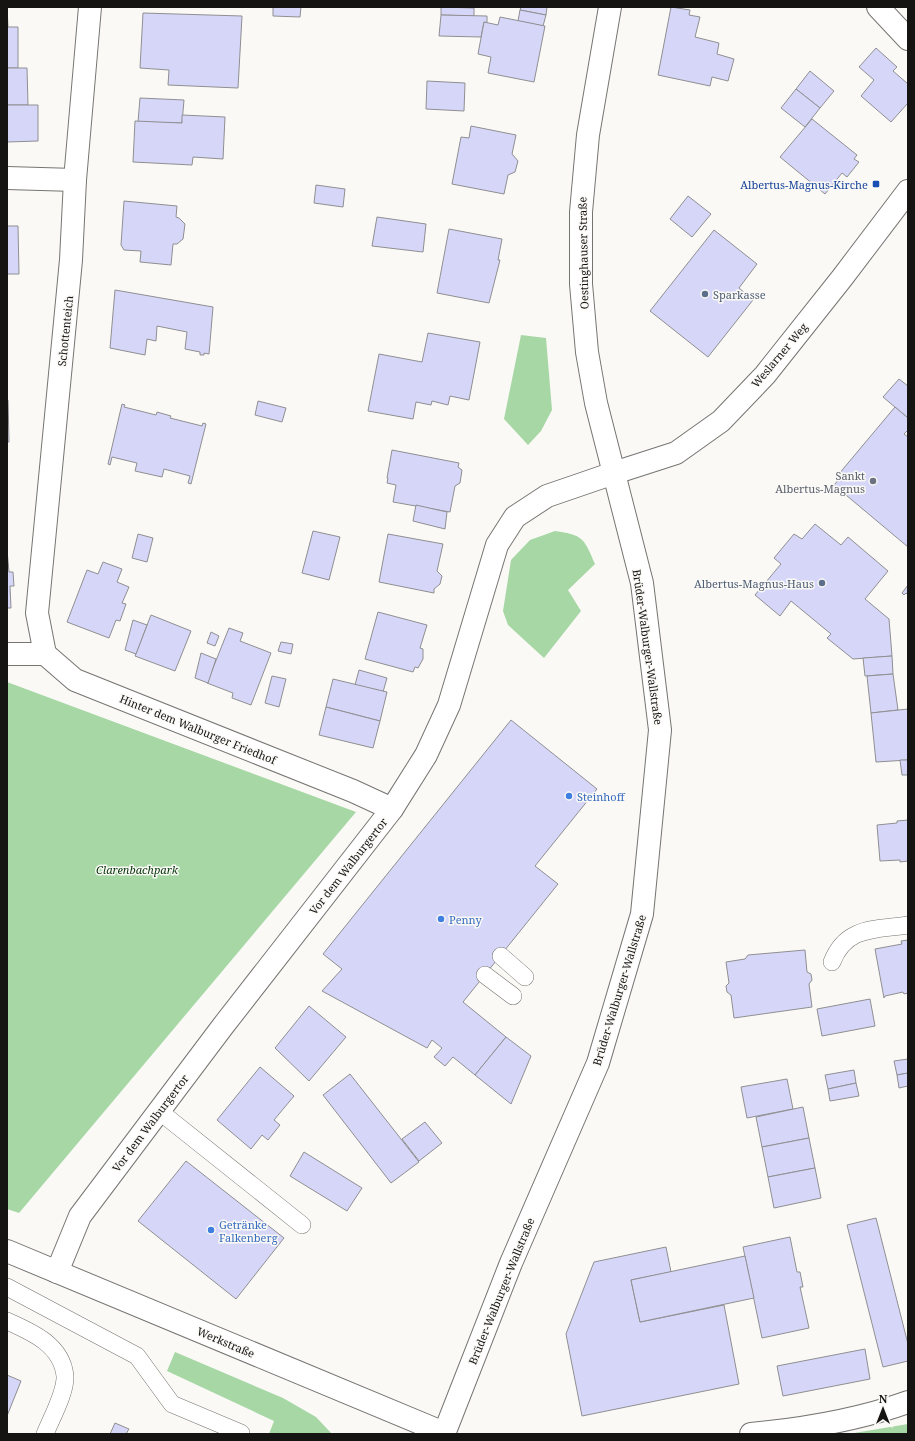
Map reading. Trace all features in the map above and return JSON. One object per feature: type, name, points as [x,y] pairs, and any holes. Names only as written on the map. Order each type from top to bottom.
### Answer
[{"type":"street","name":"Schottenteich","points":[[45,654],[37,613],[72,260],[75,180],[90,7]]},
{"type":"street","name":"Oestinghauser Straße","points":[[610,7],[588,135],[581,212],[581,284],[587,352],[596,403],[614,474]]},
{"type":"street","points":[[878,7],[908,39]]},
{"type":"street","points":[[7,178],[75,180]]},
{"type":"street","name":"Weslarner Weg","points":[[614,474],[676,453],[721,420],[765,375],[842,278],[908,191]]},
{"type":"street","name":"Vor dem Walburgertor","points":[[57,1272],[80,1216],[223,1026],[392,809],[426,755],[450,705],[496,545],[515,516],[547,496],[614,474]]},
{"type":"street","name":"Brüder-Walburger-Wallstraße","points":[[446,1434],[511,1263],[598,1063],[642,914],[660,730],[642,583],[614,474]]},
{"type":"street","points":[[7,654],[45,654]]},
{"type":"street","name":"Hinter dem Walburger Friedhof","points":[[45,654],[75,680],[353,791],[392,809]]},
{"type":"street","name":"Werkstraße","points":[[7,1251],[446,1434]]},
{"type":"street","points":[[751,1434],[786,1430],[882,1412],[908,1402]]},
{"type":"lane","points":[[832,962],[837,948],[846,938],[859,932],[908,926]]},
{"type":"lane","points":[[501,956],[525,977]]},
{"type":"lane","points":[[484,975],[513,996]]},
{"type":"lane","points":[[159,1110],[302,1225]]},
{"type":"lane","points":[[7,1287],[137,1356],[172,1404],[241,1433]]},
{"type":"lane","points":[[7,1322],[28,1331],[49,1344],[60,1359],[65,1376],[64,1383],[61,1395],[45,1434]]},
{"type":"green space","points":[[521,335],[546,338],[552,410],[541,431],[528,445],[504,419]]},
{"type":"green space","points":[[555,531],[572,534],[581,539],[588,548],[595,564],[568,590],[581,611],[544,658],[508,625],[503,611],[511,560],[530,540]]},
{"type":"green space","name":"Clarenbachpark","points":[[7,682],[356,812],[19,1213],[7,1209]]},
{"type":"green space","points":[[175,1352],[283,1398],[316,1417],[332,1434],[269,1434],[274,1421],[167,1371]]},
{"type":"green space","points":[[908,1424],[908,1434],[848,1434]]},
{"type":"building","points":[[7,7],[8,27],[18,27],[18,68],[7,68]]},
{"type":"building","points":[[273,7],[301,7],[300,17],[273,16]]},
{"type":"building","points":[[441,7],[474,8],[474,16],[441,15]]},
{"type":"building","points":[[521,7],[547,7],[546,15],[520,10]]},
{"type":"building","points":[[671,7],[690,10],[689,15],[700,17],[695,37],[719,43],[717,54],[734,59],[728,81],[712,77],[710,86],[658,75]]},
{"type":"building","points":[[520,10],[546,15],[543,26],[518,21]]},
{"type":"building","points":[[143,13],[242,16],[238,88],[168,85],[169,70],[140,68]]},
{"type":"building","points":[[441,15],[487,16],[487,23],[484,22],[481,37],[439,36]]},
{"type":"building","points":[[500,17],[545,26],[534,82],[488,73],[491,57],[478,54],[484,22],[498,25]]},
{"type":"building","points":[[876,48],[897,67],[893,71],[908,84],[908,103],[891,122],[861,96],[874,80],[859,67]]},
{"type":"building","points":[[7,68],[27,68],[28,105],[7,105]]},
{"type":"building","points":[[810,71],[834,91],[820,108],[796,89]]},
{"type":"building","points":[[427,81],[465,83],[464,111],[426,109]]},
{"type":"building","points":[[796,89],[820,108],[805,127],[781,108]]},
{"type":"building","points":[[140,98],[184,100],[182,123],[138,122]]},
{"type":"building","points":[[7,105],[38,105],[38,141],[7,142]]},
{"type":"building","points":[[182,115],[225,117],[223,159],[193,157],[192,165],[133,162],[135,121],[182,123]]},
{"type":"building","points":[[812,119],[857,155],[854,159],[859,162],[847,177],[842,173],[825,194],[780,157]]},
{"type":"building","points":[[471,126],[516,135],[512,154],[518,161],[515,172],[508,175],[504,194],[452,184],[461,137],[469,138]]},
{"type":"building","points":[[316,185],[345,189],[343,207],[314,203]]},
{"type":"building","points":[[688,196],[711,214],[692,237],[670,219]]},
{"type":"building","points":[[124,201],[177,206],[176,217],[185,224],[183,239],[177,244],[173,244],[171,265],[140,262],[141,251],[124,250],[121,245]]},
{"type":"building","points":[[377,217],[426,224],[423,252],[372,246]]},
{"type":"building","points":[[7,226],[18,226],[19,274],[7,274]]},
{"type":"building","points":[[449,229],[502,239],[498,260],[500,260],[489,303],[437,293]]},
{"type":"building","name":"Sparkasse","points":[[714,230],[757,264],[739,288],[753,300],[708,357],[650,311]]},
{"type":"building","points":[[115,290],[213,307],[209,354],[204,353],[204,355],[200,355],[200,352],[185,349],[187,332],[157,326],[156,341],[147,339],[145,355],[110,348]]},
{"type":"building","points":[[428,333],[480,342],[469,400],[450,396],[448,405],[432,401],[431,405],[416,402],[413,419],[368,411],[379,354],[422,362]]},
{"type":"building","points":[[899,379],[908,386],[908,418],[883,397]]},
{"type":"building","points":[[8,400],[9,442],[7,442]]},
{"type":"building","points":[[258,401],[286,408],[282,422],[255,415]]},
{"type":"building","points":[[122,404],[125,405],[124,407],[156,415],[157,412],[171,416],[170,418],[202,426],[203,423],[206,424],[191,484],[188,483],[190,476],[164,469],[162,477],[135,471],[137,463],[112,457],[110,465],[108,464]]},
{"type":"building","name":"Sankt Albertus-Magnus","points":[[895,407],[908,418],[908,430],[904,434],[908,437],[908,547],[834,485],[841,477],[838,475]]},
{"type":"building","points":[[392,450],[459,463],[458,467],[462,470],[460,483],[455,486],[450,512],[393,502],[396,485],[387,483]]},
{"type":"building","points":[[416,505],[447,512],[445,529],[413,521]]},
{"type":"building","name":"Albertus-Magnus-Haus","points":[[815,524],[841,545],[848,537],[888,571],[865,599],[889,619],[892,656],[853,659],[827,638],[831,634],[791,601],[780,616],[755,595],[781,564],[774,558],[794,534],[802,539]]},
{"type":"building","points":[[313,531],[340,537],[329,580],[302,573]]},
{"type":"building","points":[[138,534],[153,538],[147,562],[132,558]]},
{"type":"building","points":[[388,534],[443,544],[437,571],[442,576],[440,584],[434,589],[434,593],[379,582]]},
{"type":"building","points":[[7,550],[9,572],[13,572],[14,586],[10,586],[11,608],[7,608]]},
{"type":"building","points":[[103,562],[122,569],[117,582],[129,587],[122,603],[126,604],[120,621],[116,620],[109,638],[67,622],[87,570],[98,574]]},
{"type":"building","points":[[908,585],[908,595],[906,593],[904,595],[902,593]]},
{"type":"building","points":[[378,612],[427,625],[420,648],[423,649],[423,659],[418,668],[415,667],[413,672],[365,659]]},
{"type":"building","points":[[151,615],[191,631],[175,671],[135,656]]},
{"type":"building","points":[[133,620],[147,625],[136,654],[125,650]]},
{"type":"building","points":[[229,628],[243,633],[240,641],[271,653],[251,705],[232,698],[233,693],[207,683]]},
{"type":"building","points":[[211,632],[219,636],[215,646],[207,643]]},
{"type":"building","points":[[281,642],[293,644],[291,654],[278,651]]},
{"type":"building","points":[[201,653],[216,659],[208,683],[195,678]]},
{"type":"building","points":[[892,656],[893,674],[865,676],[863,658]]},
{"type":"building","points":[[359,670],[387,678],[383,692],[355,685]]},
{"type":"building","points":[[893,674],[898,710],[871,713],[867,676]]},
{"type":"building","points":[[272,676],[286,679],[279,707],[265,703]]},
{"type":"building","points":[[333,679],[387,692],[380,721],[326,707]]},
{"type":"building","points":[[326,707],[380,721],[373,748],[319,735]]},
{"type":"building","points":[[908,709],[908,760],[876,762],[871,713]]},
{"type":"building","name":"Penny","points":[[511,720],[597,789],[535,866],[558,884],[463,1002],[506,1037],[475,1075],[453,1057],[445,1066],[434,1057],[442,1048],[432,1040],[427,1048],[322,991],[342,969],[323,954]]},
{"type":"building","points":[[900,760],[908,760],[908,775],[902,775]]},
{"type":"building","points":[[908,820],[908,861],[880,861],[877,825],[897,823],[897,821]]},
{"type":"building","points":[[908,940],[908,993],[904,994],[903,992],[885,996],[884,998],[875,949],[902,944],[901,941]]},
{"type":"building","points":[[805,950],[807,972],[811,974],[812,980],[809,984],[812,1007],[734,1018],[731,995],[727,992],[726,986],[729,983],[726,962],[745,959],[748,955]]},
{"type":"building","points":[[870,999],[875,1026],[822,1036],[817,1009]]},
{"type":"building","points":[[309,1006],[346,1037],[309,1081],[275,1048]]},
{"type":"building","points":[[506,1037],[531,1056],[511,1104],[475,1075]]},
{"type":"building","points":[[908,1059],[908,1073],[897,1075],[894,1061]]},
{"type":"building","points":[[260,1067],[294,1096],[274,1120],[280,1125],[268,1140],[262,1135],[251,1149],[217,1120]]},
{"type":"building","points":[[854,1070],[856,1083],[828,1089],[825,1075]]},
{"type":"building","points":[[908,1073],[908,1086],[899,1088],[897,1075]]},
{"type":"building","points":[[350,1074],[419,1162],[391,1183],[323,1095]]},
{"type":"building","points":[[787,1079],[793,1109],[747,1118],[741,1087]]},
{"type":"building","points":[[856,1083],[859,1096],[830,1101],[828,1089]]},
{"type":"building","points":[[803,1107],[809,1138],[762,1147],[756,1117]]},
{"type":"building","points":[[425,1122],[442,1143],[419,1161],[402,1139]]},
{"type":"building","points":[[809,1138],[815,1168],[768,1177],[762,1147]]},
{"type":"building","points":[[304,1152],[362,1188],[347,1211],[290,1176]]},
{"type":"building","name":"Getränke Falkenberg","points":[[186,1161],[284,1238],[236,1299],[138,1221]]},
{"type":"building","points":[[815,1168],[821,1198],[774,1208],[768,1177]]},
{"type":"building","points":[[876,1218],[908,1344],[908,1361],[883,1367],[847,1225]]},
{"type":"building","points":[[790,1237],[797,1272],[800,1272],[803,1287],[800,1287],[809,1328],[762,1338],[743,1247]]},
{"type":"building","points":[[666,1247],[671,1272],[631,1280],[640,1322],[724,1305],[739,1384],[582,1416],[566,1334],[594,1262]]},
{"type":"building","points":[[745,1256],[754,1298],[640,1322],[631,1280]]},
{"type":"building","points":[[865,1349],[870,1379],[783,1396],[777,1366]]},
{"type":"building","points":[[7,1375],[21,1381],[7,1416]]},
{"type":"building","points":[[115,1423],[129,1429],[126,1434],[110,1434]]},
{"type":"place","name":"Albertus-Magnus-Kirche","points":[[876,184]]},
{"type":"place","name":"Sparkasse","points":[[705,294]]},
{"type":"place","name":"Sankt Albertus-Magnus","points":[[873,481]]},
{"type":"place","name":"Albertus-Magnus-Haus","points":[[822,583]]},
{"type":"place","name":"Steinhoff","points":[[569,796]]},
{"type":"place","name":"Penny","points":[[441,919]]},
{"type":"place","name":"Getränke Falkenberg","points":[[211,1230]]}]
